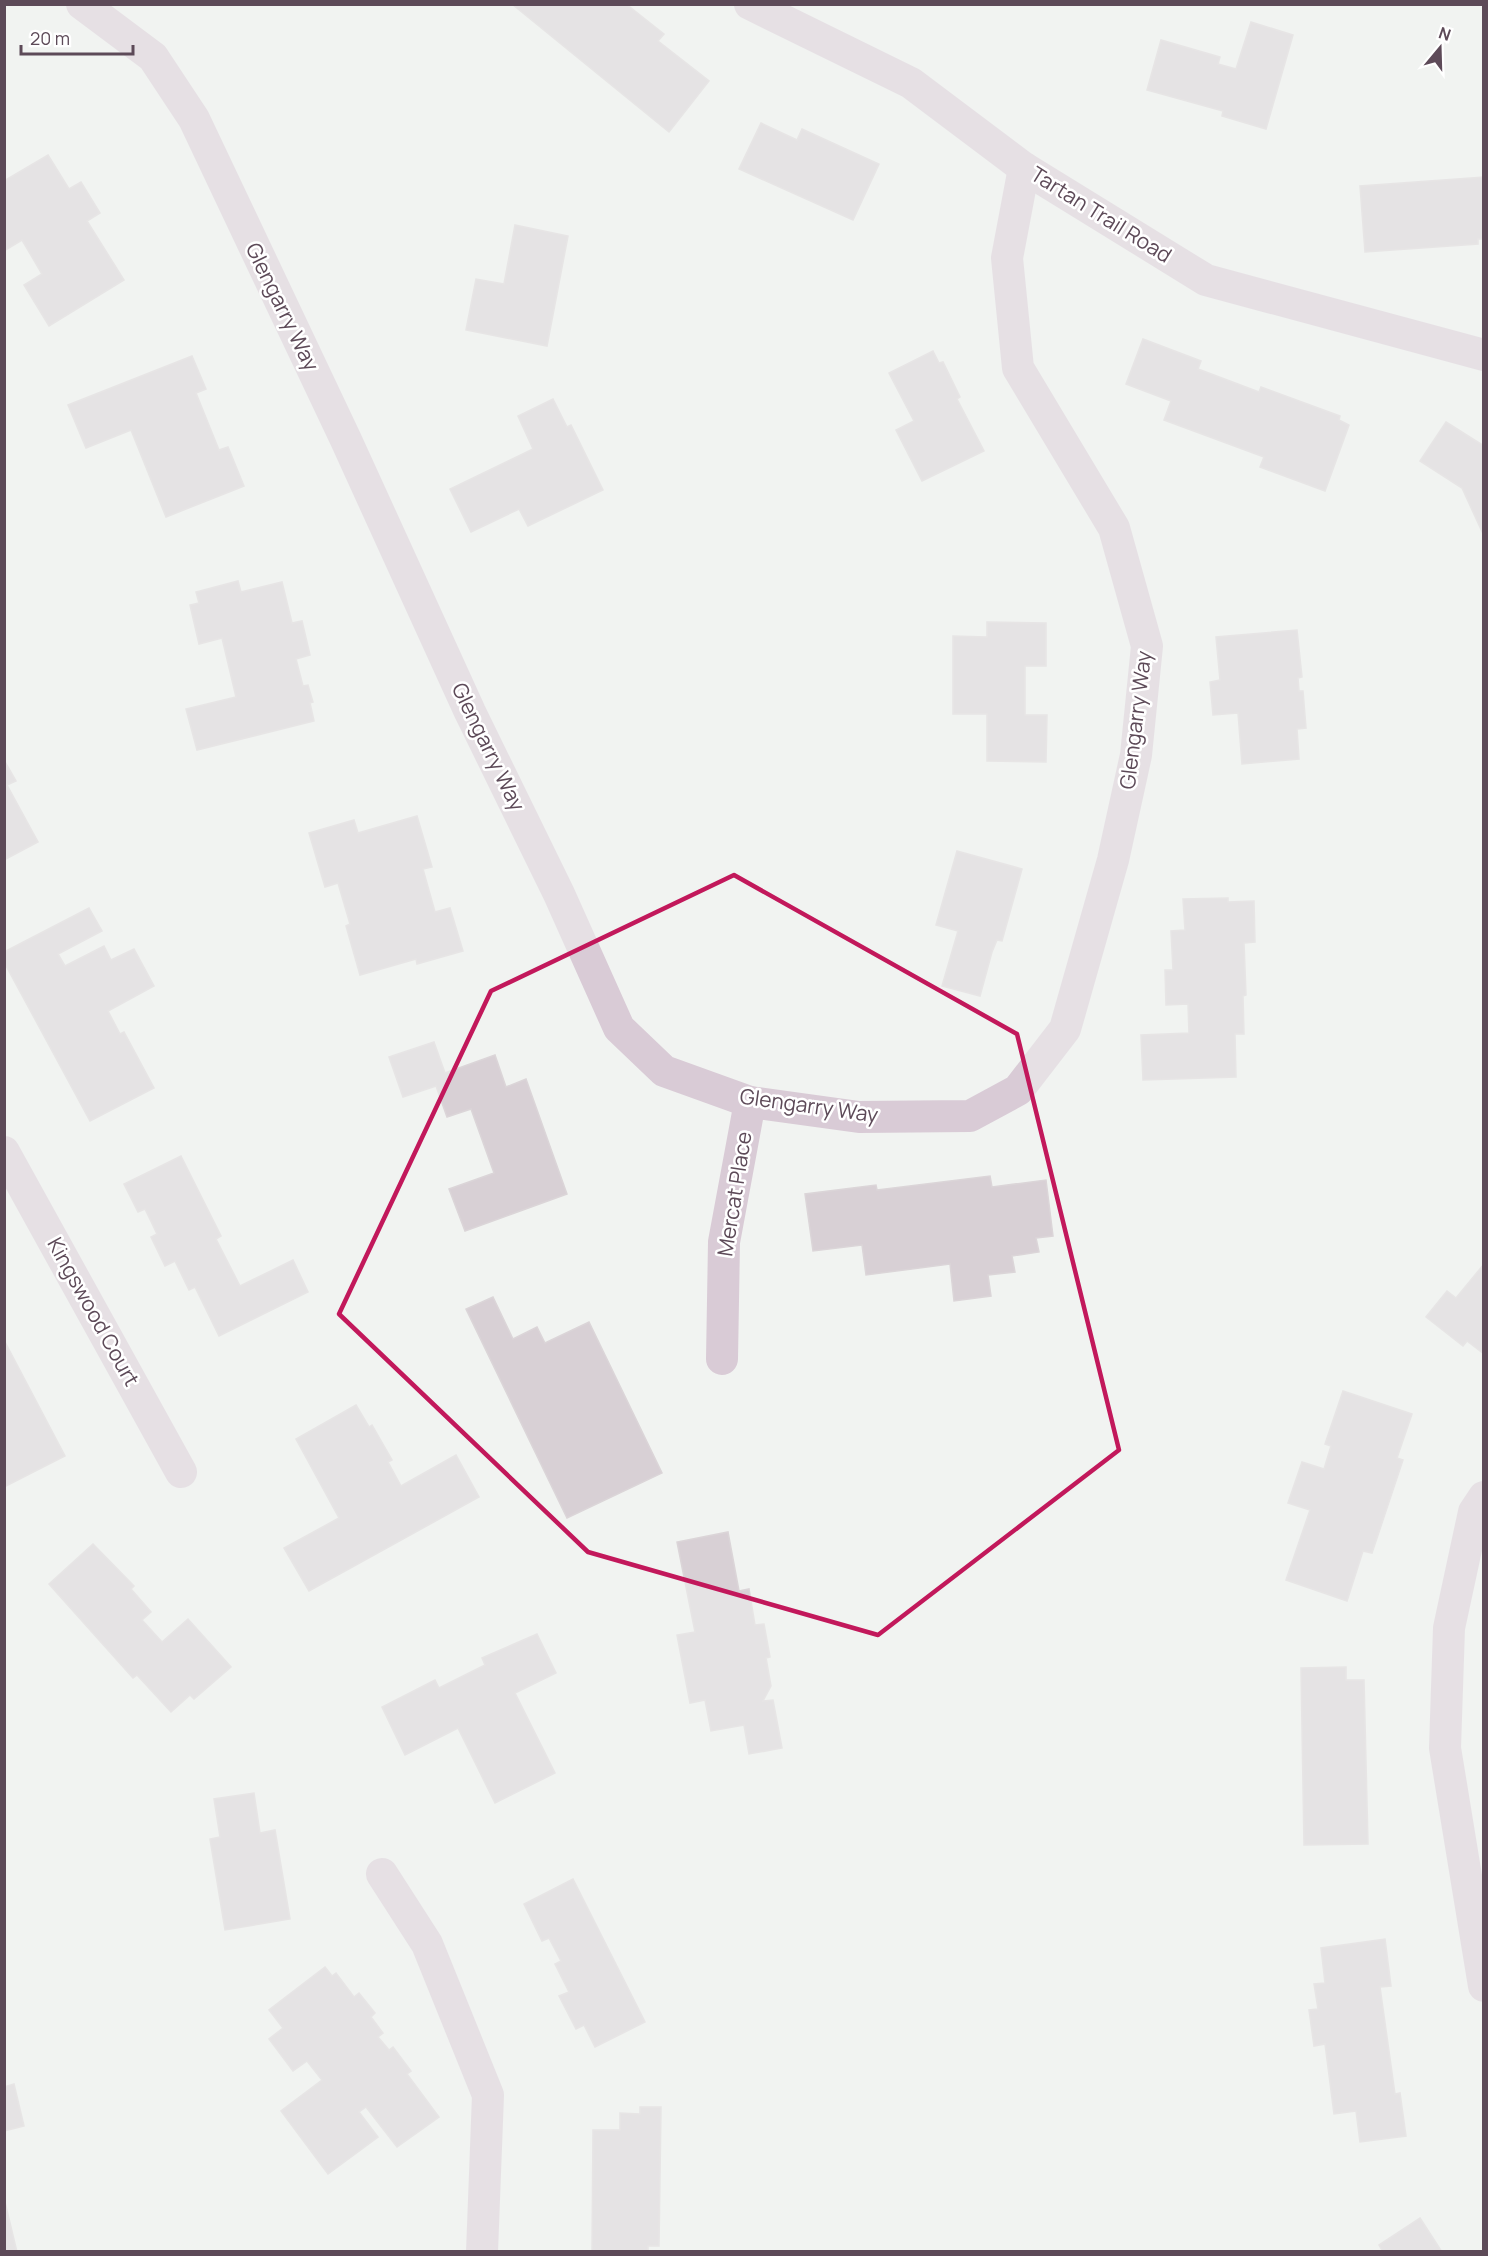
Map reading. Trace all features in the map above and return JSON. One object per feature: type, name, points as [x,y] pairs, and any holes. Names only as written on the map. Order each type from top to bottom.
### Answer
[{"type":"street","name":"Glengarry Way","points":[[82,4],[153,57],[194,119],[346,440],[470,712],[559,894],[619,1028],[664,1071],[750,1102],[859,1117],[970,1116],[1018,1090],[1065,1029],[1113,860],[1136,755],[1147,646],[1114,528],[1018,368],[1007,258],[1024,168]]},
{"type":"street","name":"Tartan Trail Road","points":[[750,4],[911,83],[1024,168],[1206,280],[1484,355]]},
{"type":"street","name":"Mercat Place","points":[[722,1359],[724,1242],[750,1102]]},
{"type":"street","name":"Kingswood Court","points":[[4,1152],[181,1472]]},
{"type":"street","points":[[1484,1497],[1474,1512],[1449,1628],[1445,1748],[1484,1986]]},
{"type":"street","points":[[382,1874],[427,1944],[488,2095],[482,2252]]},
{"type":"highlighted area","points":[[734,875],[1017,1034],[1119,1450],[878,1635],[588,1552],[339,1314],[491,991]]},
{"type":"building","points":[[512,4],[626,4],[664,34],[658,41],[709,81],[669,132]]},
{"type":"building","points":[[1251,22],[1293,35],[1266,129],[1222,116],[1223,111],[1147,90],[1161,40],[1220,57],[1218,64],[1236,69]]},
{"type":"building","points":[[761,123],[797,140],[802,129],[879,164],[853,220],[739,169]]},
{"type":"building","points":[[48,155],[69,189],[81,182],[100,213],[87,221],[124,280],[49,326],[24,285],[42,274],[22,240],[4,251],[4,181]]},
{"type":"building","points":[[1484,177],[1484,239],[1478,239],[1478,244],[1365,252],[1360,186]]},
{"type":"building","points":[[515,225],[568,236],[547,346],[466,330],[476,279],[504,284]]},
{"type":"building","points":[[1143,339],[1201,361],[1198,369],[1259,392],[1261,387],[1340,416],[1339,420],[1349,425],[1325,491],[1260,467],[1264,457],[1164,420],[1171,401],[1126,384]]},
{"type":"building","points":[[933,351],[939,363],[943,362],[960,397],[957,399],[984,451],[922,481],[896,430],[914,421],[889,373]]},
{"type":"building","points":[[192,356],[206,389],[196,393],[219,450],[228,447],[244,486],[166,517],[131,430],[86,448],[68,405]]},
{"type":"building","points":[[553,399],[567,427],[571,425],[603,490],[528,526],[519,509],[471,532],[450,489],[533,449],[518,416]]},
{"type":"building","points":[[1446,422],[1484,446],[1484,536],[1462,488],[1420,461]]},
{"type":"building","points":[[238,581],[241,592],[282,582],[292,623],[302,621],[310,655],[296,659],[303,686],[308,685],[313,702],[310,703],[314,721],[197,750],[186,709],[236,697],[222,638],[199,644],[190,605],[199,603],[196,592]]},
{"type":"building","points":[[987,622],[1046,623],[1046,666],[1025,666],[1025,715],[1047,715],[1046,762],[987,761],[987,714],[953,714],[953,636],[987,637]]},
{"type":"building","points":[[1297,630],[1302,677],[1298,678],[1299,691],[1303,691],[1306,728],[1297,729],[1299,759],[1242,764],[1238,713],[1213,715],[1210,682],[1220,680],[1216,637]]},
{"type":"building","points":[[4,760],[16,781],[7,785],[38,842],[4,860]]},
{"type":"building","points":[[417,816],[432,867],[423,869],[435,912],[450,908],[463,951],[417,964],[416,959],[360,975],[346,926],[350,924],[338,883],[325,887],[309,833],[354,820],[358,833]]},
{"type":"building","points":[[957,851],[1022,869],[1002,941],[997,940],[992,952],[980,996],[942,986],[958,931],[936,925]]},
{"type":"building","points":[[1228,898],[1228,902],[1254,901],[1255,942],[1244,943],[1246,995],[1243,996],[1244,1034],[1235,1034],[1236,1077],[1143,1080],[1141,1035],[1189,1033],[1188,1004],[1166,1005],[1165,970],[1173,970],[1171,931],[1185,930],[1183,899]]},
{"type":"building","points":[[89,908],[102,931],[58,954],[65,966],[104,946],[111,960],[134,949],[154,986],[108,1011],[120,1034],[124,1032],[154,1088],[90,1121],[4,962],[4,952]]},
{"type":"building","points":[[434,1042],[445,1073],[495,1055],[506,1087],[526,1079],[567,1194],[465,1231],[449,1189],[494,1173],[471,1109],[447,1117],[436,1086],[403,1097],[389,1057]]},
{"type":"building","points":[[181,1156],[221,1236],[216,1239],[240,1286],[293,1260],[308,1292],[219,1336],[195,1287],[189,1290],[175,1261],[165,1266],[151,1237],[157,1234],[145,1209],[138,1212],[124,1184]]},
{"type":"building","points":[[990,1176],[992,1187],[1046,1180],[1053,1236],[1036,1238],[1039,1252],[1012,1256],[1015,1272],[988,1275],[991,1296],[954,1301],[950,1264],[866,1275],[862,1245],[813,1251],[805,1194],[876,1185],[877,1190]]},
{"type":"building","points":[[1484,1264],[1484,1354],[1467,1341],[1463,1346],[1426,1317],[1447,1291],[1456,1298]]},
{"type":"building","points":[[493,1297],[513,1339],[537,1327],[545,1343],[589,1322],[662,1473],[567,1518],[466,1309]]},
{"type":"building","points":[[4,1340],[65,1456],[4,1487]]},
{"type":"building","points":[[1343,1391],[1412,1414],[1397,1458],[1403,1460],[1372,1553],[1363,1551],[1347,1601],[1286,1580],[1310,1510],[1288,1503],[1302,1462],[1324,1469],[1331,1446],[1325,1444]]},
{"type":"building","points":[[356,1405],[369,1427],[372,1425],[392,1460],[388,1462],[401,1486],[456,1455],[479,1497],[309,1591],[284,1548],[339,1518],[296,1439]]},
{"type":"building","points":[[728,1532],[739,1591],[749,1589],[755,1625],[764,1624],[770,1657],[766,1658],[771,1686],[763,1701],[773,1700],[782,1748],[749,1754],[744,1725],[711,1731],[705,1700],[690,1703],[677,1635],[695,1632],[677,1542]]},
{"type":"building","points":[[93,1544],[134,1586],[131,1589],[151,1612],[142,1620],[162,1642],[188,1619],[231,1667],[194,1699],[190,1695],[171,1712],[137,1675],[133,1678],[49,1584]]},
{"type":"building","points":[[537,1634],[556,1673],[515,1693],[555,1773],[495,1803],[458,1728],[405,1755],[382,1707],[435,1680],[439,1688],[485,1665],[482,1658]]},
{"type":"building","points":[[1346,1667],[1346,1680],[1364,1680],[1368,1844],[1304,1845],[1301,1668]]},
{"type":"building","points":[[254,1793],[260,1833],[275,1830],[290,1919],[225,1930],[210,1839],[220,1837],[214,1799]]},
{"type":"building","points":[[573,1879],[645,2022],[595,2047],[584,2025],[576,2029],[559,1996],[569,1992],[555,1964],[561,1961],[549,1938],[542,1941],[524,1904]]},
{"type":"building","points":[[1385,1939],[1391,1986],[1380,1987],[1395,2094],[1400,2093],[1406,2136],[1360,2142],[1356,2111],[1334,2114],[1325,2044],[1314,2046],[1309,2010],[1318,2009],[1314,1984],[1325,1983],[1321,1948]]},
{"type":"building","points":[[325,1967],[332,1976],[336,1973],[354,1997],[359,1993],[375,2013],[371,2017],[383,2033],[378,2037],[389,2050],[393,2047],[411,2071],[407,2074],[439,2117],[397,2147],[366,2107],[359,2112],[378,2137],[328,2174],[281,2111],[322,2080],[307,2061],[293,2071],[269,2039],[283,2028],[269,2010]]},
{"type":"building","points":[[14,2084],[24,2126],[4,2131],[4,2087]]},
{"type":"building","points":[[640,2107],[661,2107],[659,2246],[648,2246],[648,2252],[592,2252],[593,2130],[620,2130],[620,2113],[640,2114]]},
{"type":"building","points":[[4,2198],[17,2252],[4,2252]]},
{"type":"building","points":[[1420,2218],[1442,2252],[1383,2252],[1379,2245]]}]
